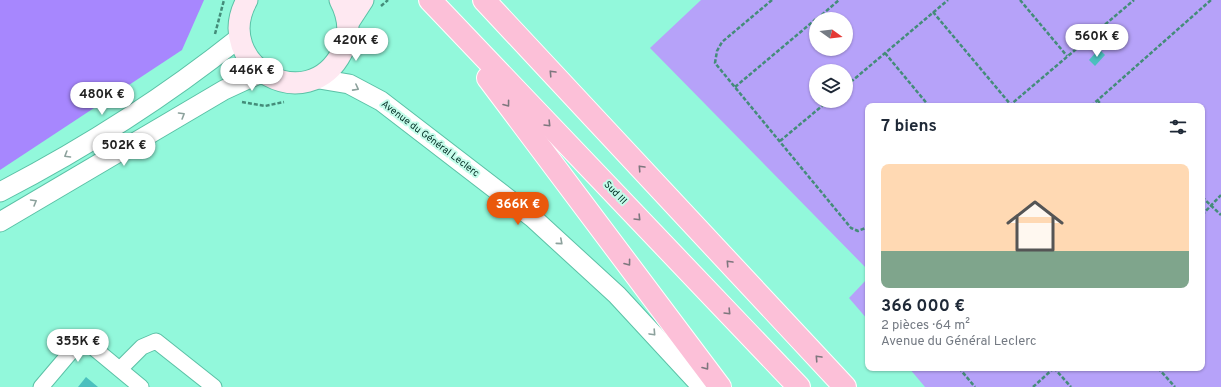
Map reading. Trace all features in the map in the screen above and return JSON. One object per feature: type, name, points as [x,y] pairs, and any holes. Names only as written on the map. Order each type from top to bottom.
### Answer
[{"type":"highway","points":[[484,0],[845,387]]},
{"type":"highway","points":[[442,13],[488,78],[720,387]]},
{"type":"highway","name":"Sud III","points":[[442,13],[799,387]]},
{"type":"main road","points":[[247,0],[239,22],[239,38],[247,57],[261,73],[280,82],[301,83],[319,79],[337,62],[347,43],[348,23],[345,10],[340,0]]},
{"type":"main road","points":[[348,23],[363,0]]},
{"type":"street","points":[[0,192],[43,169],[130,118],[210,62],[239,38]]},
{"type":"street","points":[[0,222],[224,90],[261,73]]},
{"type":"street","name":"Avenue du Général Leclerc","points":[[319,79],[349,84],[382,101],[533,218],[617,295],[702,387]]},
{"type":"street","points":[[120,369],[142,347],[156,341],[214,387]]},
{"type":"street","points":[[41,387],[75,347],[90,344],[141,387]]},
{"type":"path","points":[[772,0],[722,42],[717,51],[715,63],[852,228],[858,230],[865,228]]},
{"type":"path","points":[[824,12],[839,0]]},
{"type":"path","points":[[853,80],[948,0]]},
{"type":"path","points":[[1020,0],[1067,56]]},
{"type":"path","points":[[1012,103],[1134,0]]},
{"type":"path","points":[[1094,103],[1211,0]]},
{"type":"path","points":[[933,12],[1008,103]]},
{"type":"path","points":[[735,87],[809,25]]},
{"type":"path","points":[[885,53],[927,103]]},
{"type":"path","points":[[1097,100],[1100,103]]},
{"type":"path","points":[[780,141],[820,108]]},
{"type":"path","points":[[1205,212],[1221,195]]},
{"type":"path","points":[[1205,200],[1221,215]]},
{"type":"path","points":[[962,371],[975,387]]},
{"type":"path","points":[[1033,387],[1051,371]]},
{"type":"path","points":[[1057,371],[1071,387]]},
{"type":"path","points":[[1161,371],[1175,387]]},
{"type":"shaded area","points":[[0,0],[204,0],[182,50],[0,170]]},
{"type":"shaded area","points":[[701,0],[1221,0],[1221,387],[925,387],[912,371],[1205,371],[1205,103],[865,103],[865,267],[650,48]]},
{"type":"shaded area","points":[[865,281],[865,317],[849,298]]},
{"type":"building","points":[[1099,49],[1105,55],[1095,66],[1089,60]]},
{"type":"building","points":[[86,377],[98,387],[78,387]]}]
